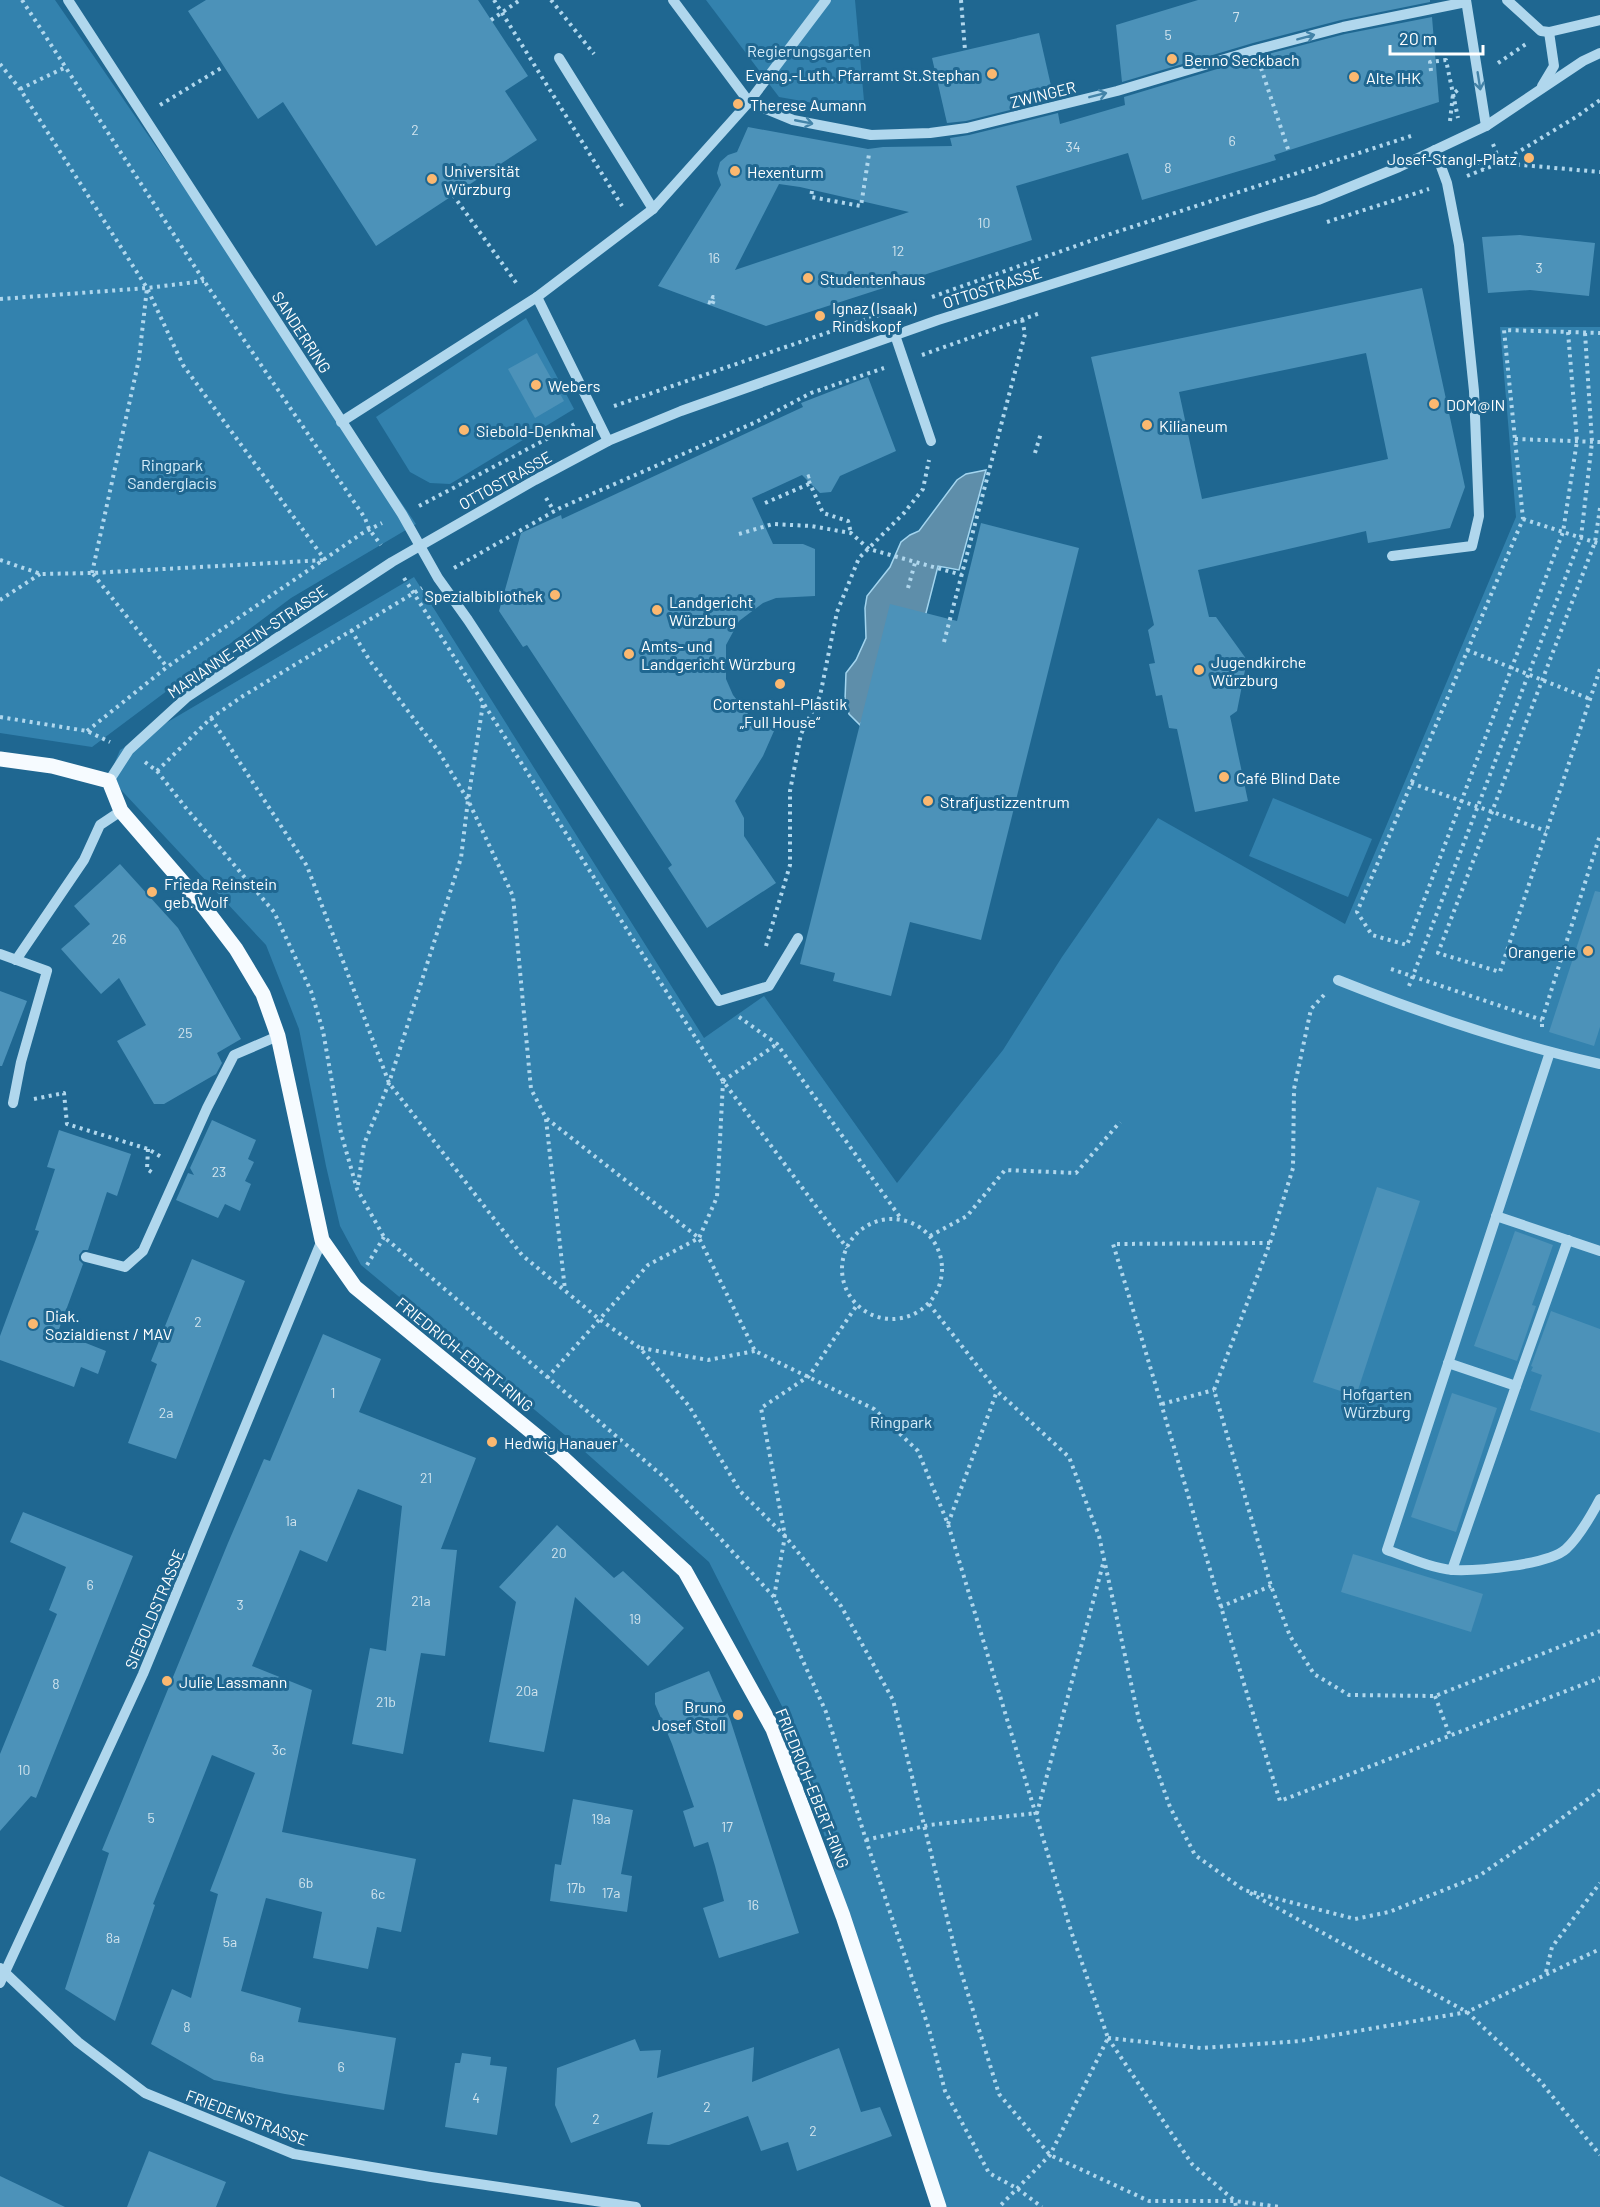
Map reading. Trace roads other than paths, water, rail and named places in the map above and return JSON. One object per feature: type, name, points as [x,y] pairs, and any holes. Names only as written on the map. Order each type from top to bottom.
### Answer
[{"type":"main road","points":[[0,759],[52,766],[109,781]]},
{"type":"main road","name":"FRIEDRICH-EBERT-RING","points":[[109,781],[121,811],[204,907],[236,949],[263,994],[278,1036],[322,1240],[355,1287],[562,1457],[685,1571],[773,1729],[843,1916],[939,2207]]},
{"type":"street","name":"SANDERRING","points":[[68,0],[341,422],[438,578],[719,1001],[769,986],[798,938]]},
{"type":"street","points":[[673,0],[749,102]]},
{"type":"street","points":[[341,422],[537,297],[653,209],[749,102],[826,0]]},
{"type":"street","points":[[1507,0],[1545,31],[1554,66],[1540,89]]},
{"type":"street","points":[[1466,1],[1486,126],[1583,61],[1600,53]]},
{"type":"street","name":"ZWINGER","points":[[749,102],[793,120],[872,135],[930,133],[968,128],[1117,91],[1255,50],[1344,27],[1466,1]]},
{"type":"street","points":[[1545,31],[1600,20]]},
{"type":"street","points":[[559,58],[653,209]]},
{"type":"street","name":"OTTOSTRASSE","points":[[420,546],[608,441],[681,411],[895,335],[1318,200],[1486,126]]},
{"type":"street","points":[[1392,556],[1472,546],[1479,516],[1473,380],[1459,244],[1447,183],[1435,150]]},
{"type":"street","points":[[537,297],[608,441]]},
{"type":"street","points":[[895,335],[931,441]]},
{"type":"street","name":"MARIANNE-REIN-STRASSE","points":[[109,781],[129,750],[187,697],[392,562],[420,546]]},
{"type":"street","points":[[16,960],[84,860],[100,825],[121,811]]},
{"type":"street","points":[[0,954],[47,971],[21,1062],[13,1102]]},
{"type":"street","points":[[1338,980],[1403,1006],[1547,1051],[1600,1064]]},
{"type":"street","points":[[86,1257],[125,1267],[143,1251],[207,1108],[234,1056],[278,1036]]},
{"type":"street","points":[[1547,1051],[1496,1216],[1387,1550],[1452,1570],[1536,1562],[1566,1550],[1600,1499]]},
{"type":"street","points":[[1496,1216],[1600,1251]]},
{"type":"street","name":"SIEBOLDSTRASSE","points":[[2,1975],[143,1674],[322,1240]]},
{"type":"street","points":[[1452,1570],[1568,1240]]},
{"type":"street","points":[[1448,1363],[1516,1386]]},
{"type":"street","name":"FRIEDENSTRASSE","points":[[2,1975],[78,2042],[145,2093],[294,2154],[636,2207]]},
{"type":"place","name":"Benno Seckbach","points":[[1172,59]]},
{"type":"place","name":"Evang.-Luth. Pfarramt St.Stephan","points":[[992,74]]},
{"type":"place","name":"Alte IHK","points":[[1354,77]]},
{"type":"place","name":"Therese Aumann","points":[[738,104]]},
{"type":"place","name":"Josef-Stangl-Platz","points":[[1529,158]]},
{"type":"place","name":"Hexenturm","points":[[735,171]]},
{"type":"place","name":"Universität Würzburg","points":[[432,179]]},
{"type":"place","name":"Studentenhaus","points":[[808,278]]},
{"type":"place","name":"Ignaz (Isaak) Rindskopf","points":[[820,316]]},
{"type":"place","name":"Webers","points":[[536,385]]},
{"type":"place","name":"DOM@IN","points":[[1434,404]]},
{"type":"place","name":"Kilianeum","points":[[1147,425]]},
{"type":"place","name":"Siebold-Denkmal","points":[[464,430]]},
{"type":"place","name":"Spezialbibliothek","points":[[555,595]]},
{"type":"place","name":"Landgericht Würzburg","points":[[657,610]]},
{"type":"place","name":"Amts- und Landgericht Würzburg","points":[[629,654]]},
{"type":"place","name":"Jugendkirche Würzburg","points":[[1199,670]]},
{"type":"place","name":"Cortenstahl-Plastik „Full House“","points":[[780,684]]},
{"type":"place","name":"Café Blind Date","points":[[1224,777]]},
{"type":"place","name":"Strafjustizzentrum","points":[[928,801]]},
{"type":"place","name":"Frieda Reinstein geb. Wolf","points":[[152,892]]},
{"type":"place","name":"Orangerie","points":[[1588,951]]},
{"type":"place","name":"Diak. Sozialdienst / MAV","points":[[33,1324]]},
{"type":"place","name":"Hedwig Hanauer","points":[[492,1442]]},
{"type":"place","name":"Julie Lassmann","points":[[167,1681]]},
{"type":"place","name":"Bruno Josef Stoll","points":[[738,1715]]},
{"type":"park label","name":"Regierungsgarten","points":[[809,50]]},
{"type":"park label","name":"Ringpark Sanderglacis","points":[[172,473]]},
{"type":"park label","name":"Hofgarten Würzburg","points":[[1377,1402]]},
{"type":"park label","name":"Ringpark","points":[[901,1421]]}]
